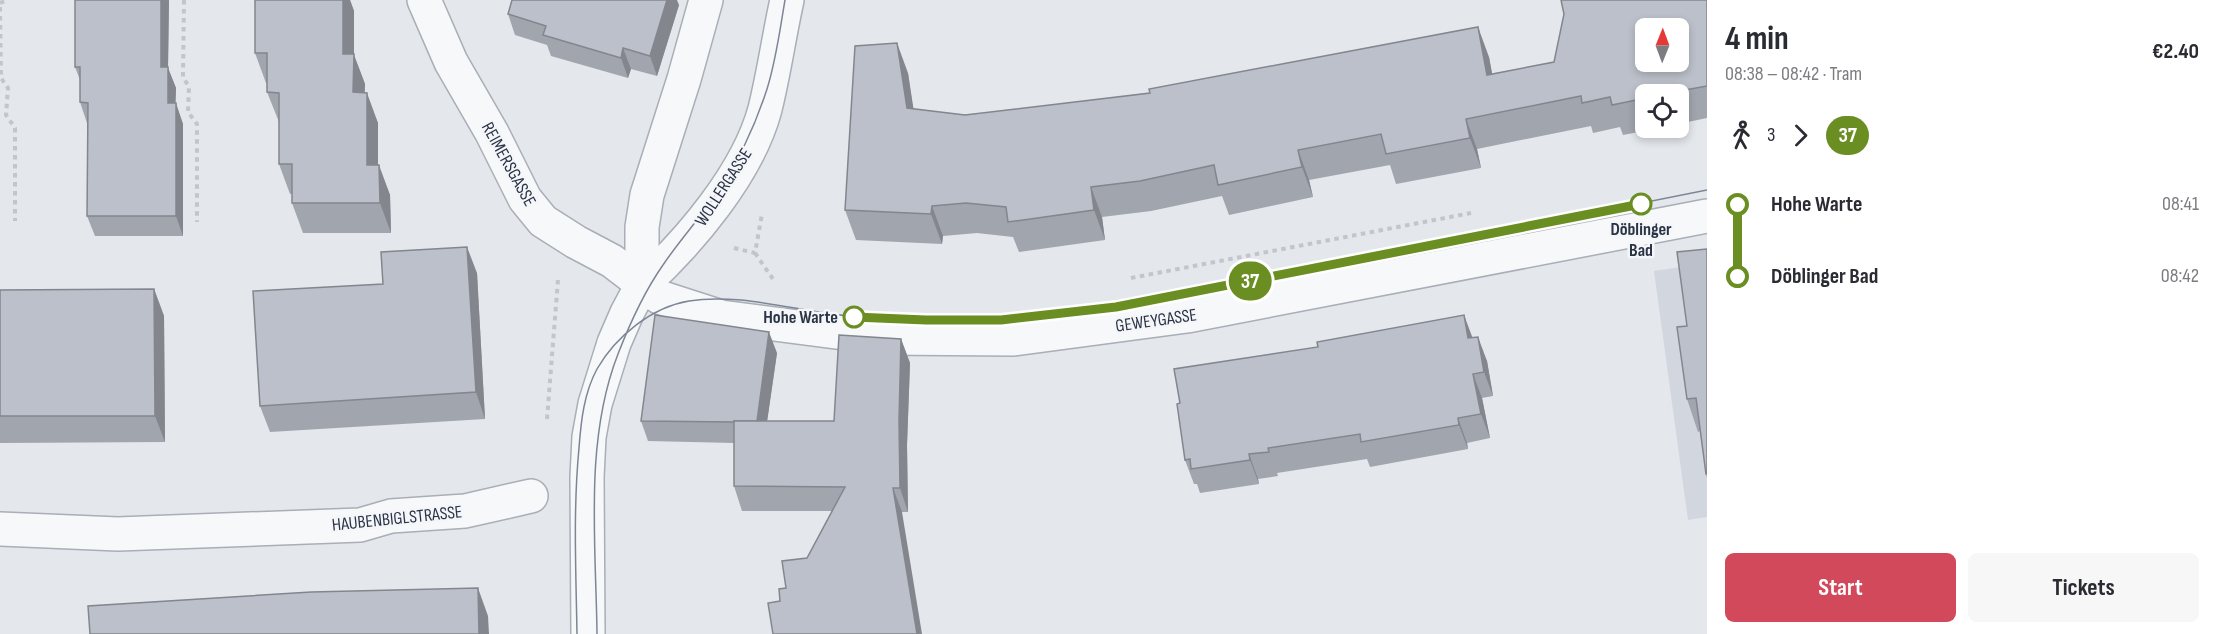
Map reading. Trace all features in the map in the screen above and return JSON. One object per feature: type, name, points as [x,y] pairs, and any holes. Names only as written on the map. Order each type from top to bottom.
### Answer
[{"type":"street","name":"REIMERSGASSE","points":[[424,0],[451,62],[492,133],[525,199],[543,221],[612,261],[642,285]]},
{"type":"street","points":[[588,634],[586,477],[589,437],[595,405],[612,349],[642,285],[642,227],[647,195],[684,79],[706,0]]},
{"type":"street","name":"WOLLERGASSE","points":[[642,285],[690,237],[734,176],[755,137],[765,110],[787,0]]},
{"type":"street","name":"GEWEYGASSE","points":[[642,285],[659,297],[721,317],[882,338],[1014,339],[1187,316],[1707,216]]},
{"type":"street","name":"HAUBENBIGLSTRASSE","points":[[0,529],[118,534],[360,525],[390,516],[465,511],[531,496]]},
{"type":"path","points":[[8,0],[0,5],[1,78],[8,88],[6,115],[15,128],[15,221]]},
{"type":"path","points":[[184,0],[183,77],[189,87],[188,112],[197,124],[197,222]]},
{"type":"path","points":[[1120,280],[1471,213]]},
{"type":"path","points":[[546,422],[559,260],[576,242]]},
{"type":"path","points":[[755,253],[776,283]]},
{"type":"shaded area","points":[[1707,263],[1707,517],[1688,520],[1654,271]]},
{"type":"building","points":[[75,0],[161,0],[161,67],[168,67],[168,103],[176,103],[176,216],[87,216],[88,103],[80,102],[80,67],[75,67]]},
{"type":"building","points":[[255,0],[343,0],[343,54],[354,54],[353,92],[367,93],[367,165],[379,165],[380,203],[292,203],[292,164],[279,164],[279,93],[267,92],[267,53],[255,53]]},
{"type":"building","points":[[512,0],[667,0],[650,56],[623,48],[621,58],[543,35],[546,26],[508,14]]},
{"type":"building","points":[[1561,0],[1707,0],[1707,86],[1689,89],[1689,84],[1635,84],[1635,100],[1612,105],[1610,97],[1582,103],[1581,96],[1466,119],[1470,138],[1386,154],[1381,134],[1298,150],[1302,167],[1218,185],[1214,165],[1140,181],[1091,187],[1094,210],[1008,222],[1006,207],[966,203],[932,206],[931,214],[845,210],[855,46],[897,43],[907,108],[965,115],[1150,93],[1149,89],[1478,27],[1487,75],[1554,62],[1564,14]]},
{"type":"building","points":[[467,247],[476,392],[260,406],[253,291],[383,284],[381,252]]},
{"type":"building","points":[[1707,249],[1706,474],[1696,398],[1687,399],[1677,327],[1687,326],[1677,252]]},
{"type":"building","points":[[154,289],[155,416],[0,416],[0,290]]},
{"type":"building","points":[[655,315],[769,332],[757,421],[641,421]]},
{"type":"building","points":[[1464,315],[1468,338],[1478,337],[1484,372],[1473,374],[1481,414],[1458,418],[1459,425],[1361,442],[1360,434],[1268,448],[1269,452],[1249,454],[1250,460],[1191,469],[1190,459],[1185,460],[1177,404],[1180,403],[1174,369],[1318,347],[1317,342]]},
{"type":"building","points":[[839,335],[901,339],[900,488],[893,488],[917,634],[773,634],[768,603],[780,601],[779,589],[786,588],[782,561],[807,558],[845,487],[734,486],[734,421],[834,421]]},
{"type":"building","points":[[478,588],[479,634],[90,634],[88,606],[311,592]]},
{"type":"tram line","points":[[597,634],[594,493],[600,422],[607,387],[627,331],[650,286],[713,198],[747,140],[770,78],[785,0]]},
{"type":"tram line","points":[[577,634],[576,494],[586,397],[597,369],[614,345],[649,316],[675,304],[709,299],[730,299],[840,315],[931,320],[966,321],[1046,317],[1181,295],[1707,190]]},
{"type":"tram line","name":"37","points":[[854,317],[1001,320],[1116,307],[1641,204]]},
{"type":"place","name":"Döblinger Bad","points":[[1641,204]]},
{"type":"place","name":"Hohe Warte","points":[[854,317]]}]
